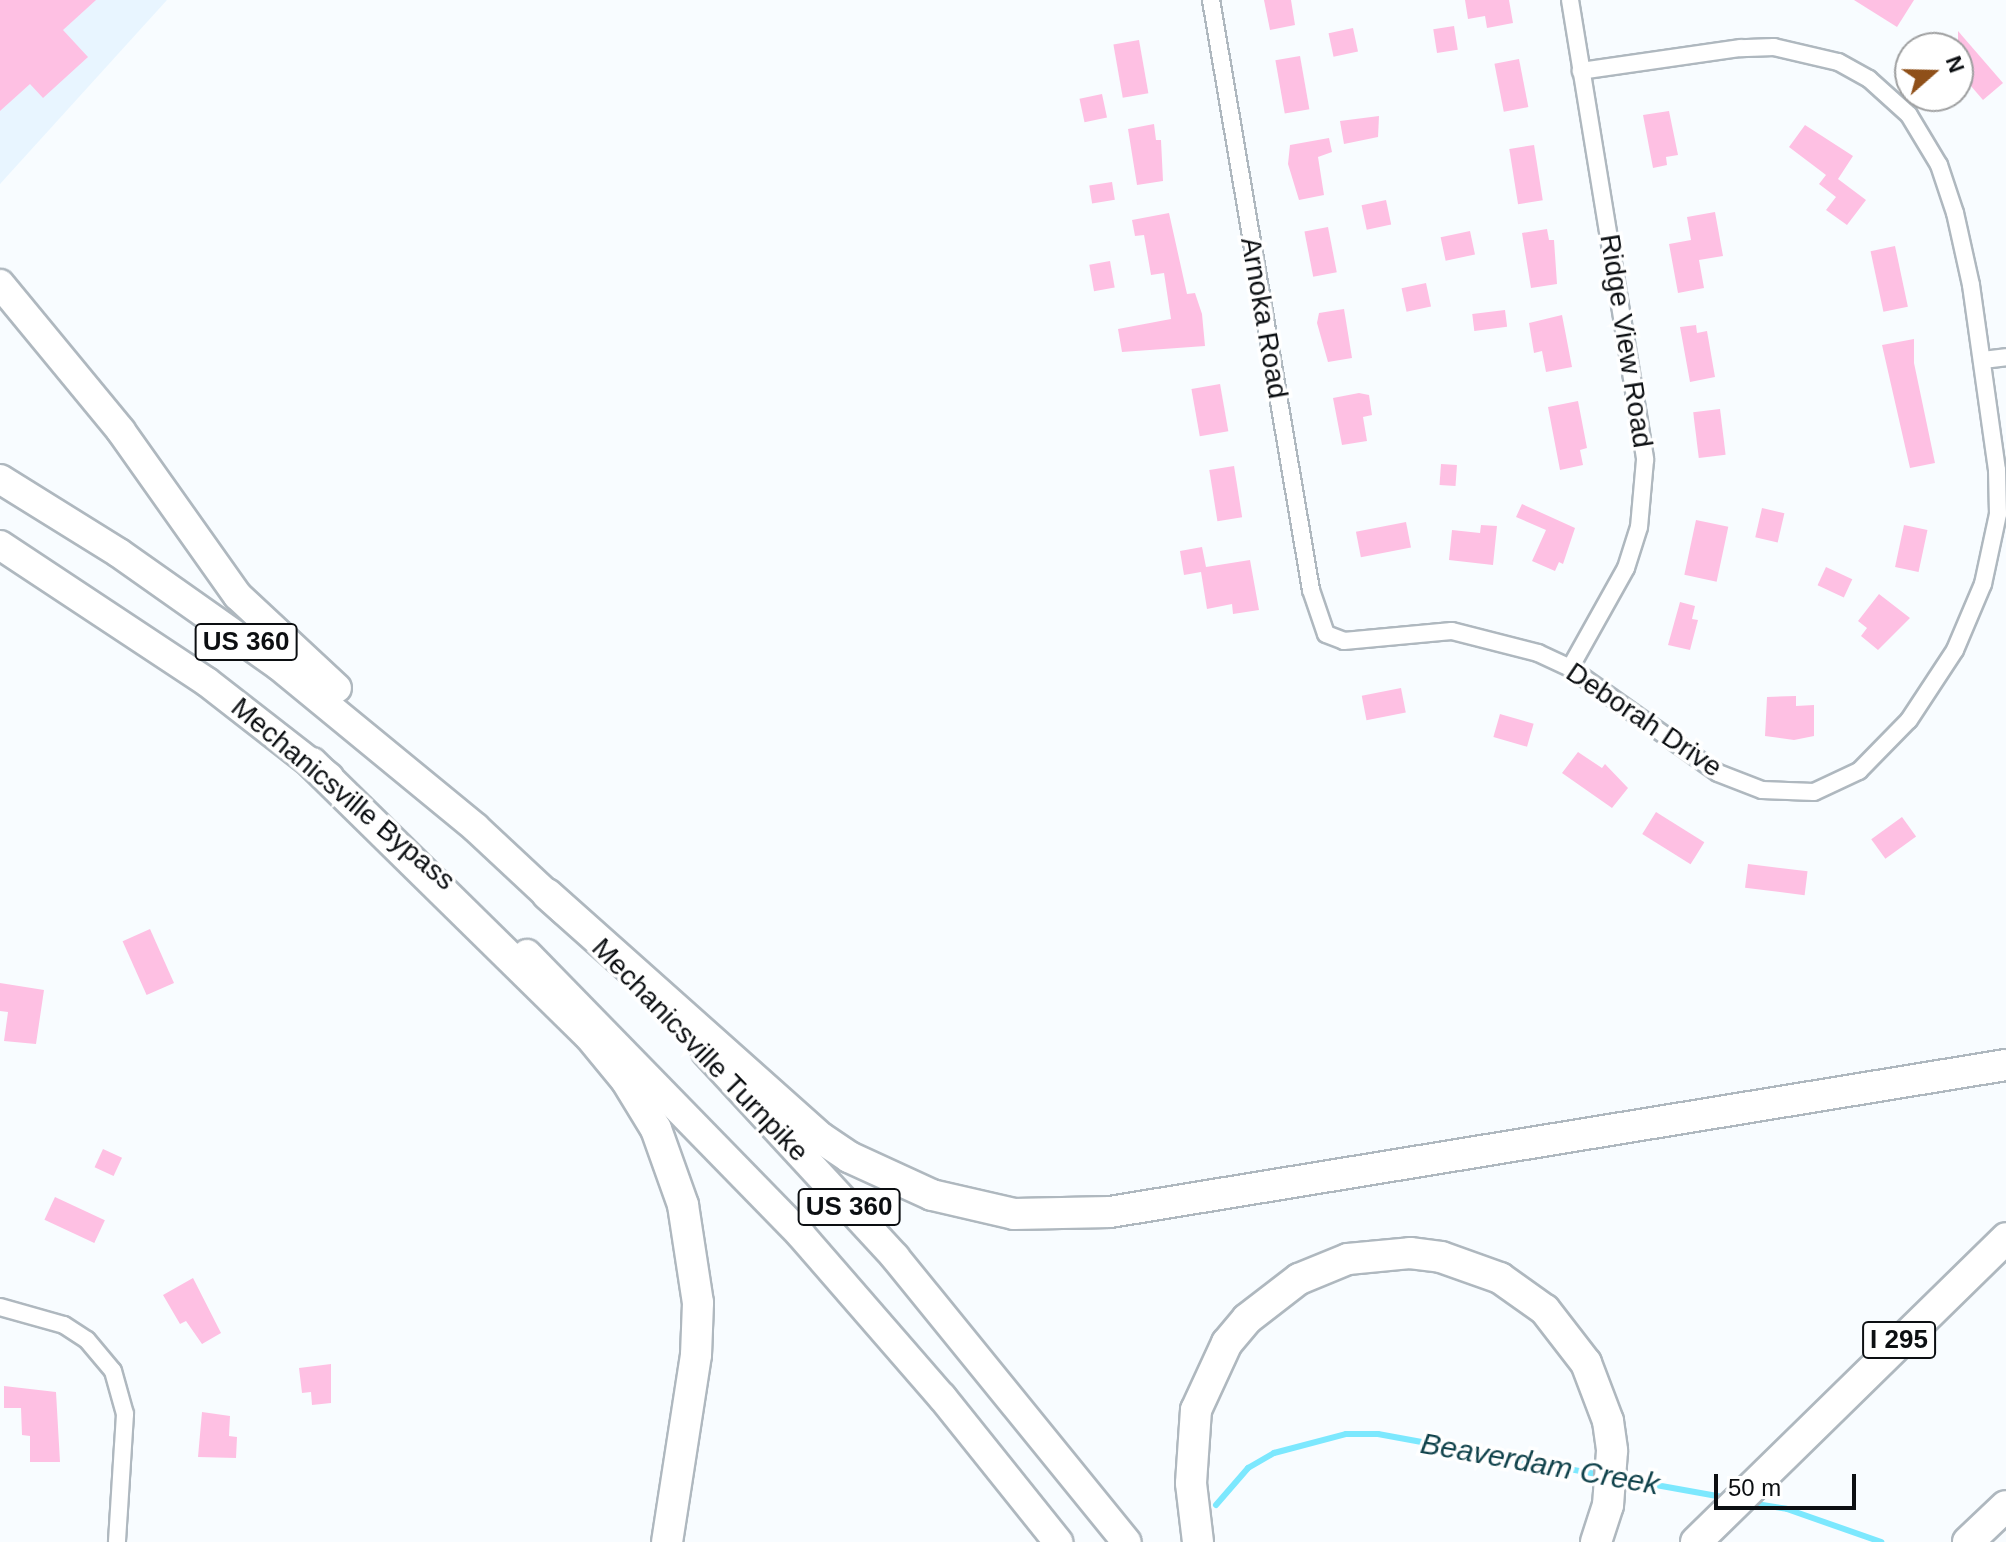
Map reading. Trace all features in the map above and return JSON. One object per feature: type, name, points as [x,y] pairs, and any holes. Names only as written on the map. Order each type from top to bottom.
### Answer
[{"type":"highway","points":[[0,284],[112,420],[238,596],[476,828]]},
{"type":"highway","name":"Mechanicsville Bypass","points":[[0,479],[257,649],[476,828]]},
{"type":"highway","name":"Mechanicsville Bypass","points":[[0,545],[207,682],[312,763],[519,946]]},
{"type":"highway","points":[[0,557],[86,600]]},
{"type":"highway","points":[[312,763],[589,1035],[626,1080],[656,1129],[683,1205],[698,1303],[696,1355],[667,1542]]},
{"type":"highway","name":"Mechanicsville Turnpike","points":[[476,828],[644,987],[895,1257],[1127,1542]]},
{"type":"highway","points":[[547,894],[821,1138],[849,1157],[932,1195],[1014,1214],[1110,1212],[2006,1065]]},
{"type":"highway","name":"Mechanicsville Turnpike","points":[[519,946],[801,1235],[942,1397],[1058,1542]]},
{"type":"highway","name":"I 295","points":[[1696,1542],[2006,1238]]},
{"type":"highway","points":[[1198,1542],[1191,1483],[1202,1391],[1247,1319],[1274,1295],[1320,1268],[1363,1257],[1410,1253],[1441,1257],[1500,1278],[1545,1310],[1566,1333],[1599,1391],[1612,1451],[1598,1536]]},
{"type":"highway","points":[[1968,1542],[2002,1510]]},
{"type":"street","name":"Arnoka Road","points":[[1211,0],[1311,590],[1326,634]]},
{"type":"street","name":"Ridge View Road","points":[[1570,0],[1645,460],[1639,527],[1626,568],[1570,668]]},
{"type":"street","name":"Deborah Drive","points":[[1326,634],[1344,641],[1391,633],[1452,631],[1492,639],[1570,668],[1737,782],[1762,790],[1814,792],[1859,771],[1931,690],[1983,584],[1998,514],[1983,360],[1961,242],[1939,165],[1909,115],[1869,79],[1810,53],[1774,47],[1664,56],[1581,71]]},
{"type":"street","points":[[1983,360],[2006,357]]},
{"type":"street","points":[[0,1307],[64,1325],[87,1340],[113,1371],[125,1414],[117,1542]]},
{"type":"shaded area","points":[[0,0],[167,0],[0,184]]},
{"type":"building","points":[[0,0],[96,0],[63,30],[88,57],[43,98],[30,84],[0,111]]},
{"type":"building","points":[[1264,0],[1291,0],[1295,25],[1270,30]]},
{"type":"building","points":[[1465,0],[1509,0],[1513,23],[1487,28],[1485,16],[1468,19]]},
{"type":"building","points":[[1854,0],[1914,0],[1897,27]]},
{"type":"building","points":[[1454,26],[1458,50],[1437,53],[1433,29]]},
{"type":"building","points":[[1353,28],[1358,51],[1334,57],[1329,33]]},
{"type":"building","points":[[1139,40],[1148,93],[1123,98],[1113,45]]},
{"type":"building","points":[[1974,49],[2003,83],[1983,100],[1974,90]]},
{"type":"building","points":[[1300,56],[1309,109],[1285,114],[1275,60]]},
{"type":"building","points":[[1519,59],[1528,107],[1504,112],[1494,64]]},
{"type":"building","points":[[1102,94],[1107,117],[1084,122],[1080,99]]},
{"type":"building","points":[[1669,111],[1678,155],[1666,157],[1667,165],[1653,168],[1643,115]]},
{"type":"building","points":[[1379,116],[1378,137],[1344,144],[1340,121]]},
{"type":"building","points":[[1154,124],[1156,140],[1161,140],[1163,181],[1137,185],[1128,129]]},
{"type":"building","points":[[1805,125],[1853,156],[1838,179],[1866,200],[1847,225],[1826,210],[1836,197],[1819,184],[1826,175],[1789,147]]},
{"type":"building","points":[[1329,138],[1332,152],[1318,157],[1324,195],[1299,200],[1288,164],[1290,145]]},
{"type":"building","points":[[1534,145],[1543,200],[1518,204],[1509,149]]},
{"type":"building","points":[[1112,182],[1115,200],[1092,203],[1089,186]]},
{"type":"building","points":[[1386,200],[1391,224],[1367,230],[1362,205]]},
{"type":"building","points":[[1715,212],[1723,256],[1699,260],[1704,288],[1678,293],[1669,244],[1691,240],[1687,217]]},
{"type":"building","points":[[1169,213],[1187,294],[1195,293],[1202,314],[1205,346],[1122,352],[1118,329],[1171,319],[1164,273],[1151,275],[1144,235],[1135,236],[1132,220]]},
{"type":"building","points":[[1328,227],[1337,272],[1313,277],[1304,232]]},
{"type":"building","points":[[1547,229],[1549,240],[1554,240],[1557,284],[1531,288],[1522,233]]},
{"type":"building","points":[[1470,231],[1475,254],[1446,261],[1441,237]]},
{"type":"building","points":[[1895,246],[1908,307],[1883,312],[1871,251]]},
{"type":"building","points":[[1110,261],[1115,288],[1094,291],[1089,265]]},
{"type":"building","points":[[1426,283],[1431,306],[1407,312],[1402,288]]},
{"type":"building","points":[[1344,309],[1352,358],[1328,362],[1317,323],[1319,313]]},
{"type":"building","points":[[1505,310],[1507,327],[1474,331],[1472,314]]},
{"type":"building","points":[[1562,315],[1572,367],[1546,372],[1542,351],[1534,353],[1529,323]]},
{"type":"building","points":[[1696,325],[1697,333],[1707,331],[1715,377],[1690,382],[1680,327]]},
{"type":"building","points":[[1914,339],[1914,363],[1935,463],[1910,468],[1882,345]]},
{"type":"building","points":[[1220,384],[1228,431],[1200,436],[1191,389]]},
{"type":"building","points":[[1359,393],[1369,395],[1372,415],[1363,417],[1367,441],[1342,445],[1333,398]]},
{"type":"building","points":[[1578,401],[1587,448],[1580,450],[1583,465],[1560,470],[1548,407]]},
{"type":"building","points":[[1720,409],[1726,455],[1699,458],[1693,412]]},
{"type":"building","points":[[1441,464],[1457,465],[1455,486],[1440,485]]},
{"type":"building","points":[[1234,466],[1242,517],[1217,521],[1209,470]]},
{"type":"building","points":[[1522,504],[1575,528],[1563,564],[1559,562],[1555,571],[1532,561],[1546,530],[1516,517]]},
{"type":"building","points":[[1762,508],[1784,513],[1778,542],[1755,537]]},
{"type":"building","points":[[1696,520],[1728,527],[1717,582],[1684,575]]},
{"type":"building","points":[[1406,522],[1411,548],[1361,557],[1356,532]]},
{"type":"building","points":[[1481,525],[1497,526],[1493,565],[1449,560],[1452,530],[1480,533]]},
{"type":"building","points":[[1904,525],[1927,530],[1919,572],[1895,567]]},
{"type":"building","points":[[1202,547],[1206,567],[1250,560],[1259,610],[1233,614],[1232,604],[1207,609],[1201,572],[1184,575],[1180,551]]},
{"type":"building","points":[[1826,567],[1852,579],[1844,597],[1818,585]]},
{"type":"building","points":[[1879,594],[1910,618],[1878,650],[1861,636],[1867,628],[1858,621]]},
{"type":"building","points":[[1680,602],[1695,606],[1692,619],[1698,620],[1690,650],[1668,645]]},
{"type":"building","points":[[1401,688],[1406,713],[1367,720],[1362,696]]},
{"type":"building","points":[[1796,696],[1796,706],[1814,705],[1814,736],[1794,740],[1765,736],[1767,697]]},
{"type":"building","points":[[1500,714],[1534,724],[1527,747],[1493,737]]},
{"type":"building","points":[[1578,752],[1602,768],[1605,764],[1628,788],[1612,808],[1562,773]]},
{"type":"building","points":[[1656,812],[1704,842],[1691,864],[1642,834]]},
{"type":"building","points":[[1902,817],[1916,836],[1885,859],[1871,839]]},
{"type":"building","points":[[1748,864],[1808,871],[1805,895],[1745,888]]},
{"type":"building","points":[[150,929],[174,983],[147,995],[123,941]]},
{"type":"building","points":[[0,983],[44,990],[36,1044],[4,1041],[8,1012],[0,1011]]},
{"type":"building","points":[[103,1149],[122,1158],[114,1176],[95,1167]]},
{"type":"building","points":[[55,1197],[105,1220],[94,1243],[44,1220]]},
{"type":"building","points":[[193,1278],[221,1333],[202,1344],[186,1321],[180,1324],[163,1295]]},
{"type":"building","points":[[331,1364],[331,1403],[312,1405],[311,1392],[302,1393],[299,1368]]},
{"type":"building","points":[[4,1386],[56,1392],[60,1462],[30,1462],[30,1436],[22,1435],[21,1408],[4,1408]]},
{"type":"building","points":[[202,1412],[230,1416],[229,1436],[237,1437],[236,1458],[198,1457]]},
{"type":"waterway","name":"Beaverdam Creek","points":[[1216,1505],[1248,1468],[1274,1453],[1346,1434],[1378,1434],[1602,1475]]},
{"type":"waterway","name":"Beaverdam Creek","points":[[1617,1478],[1728,1498]]},
{"type":"waterway","name":"Beaverdam Creek","points":[[1750,1503],[1787,1509],[1881,1542]]}]
